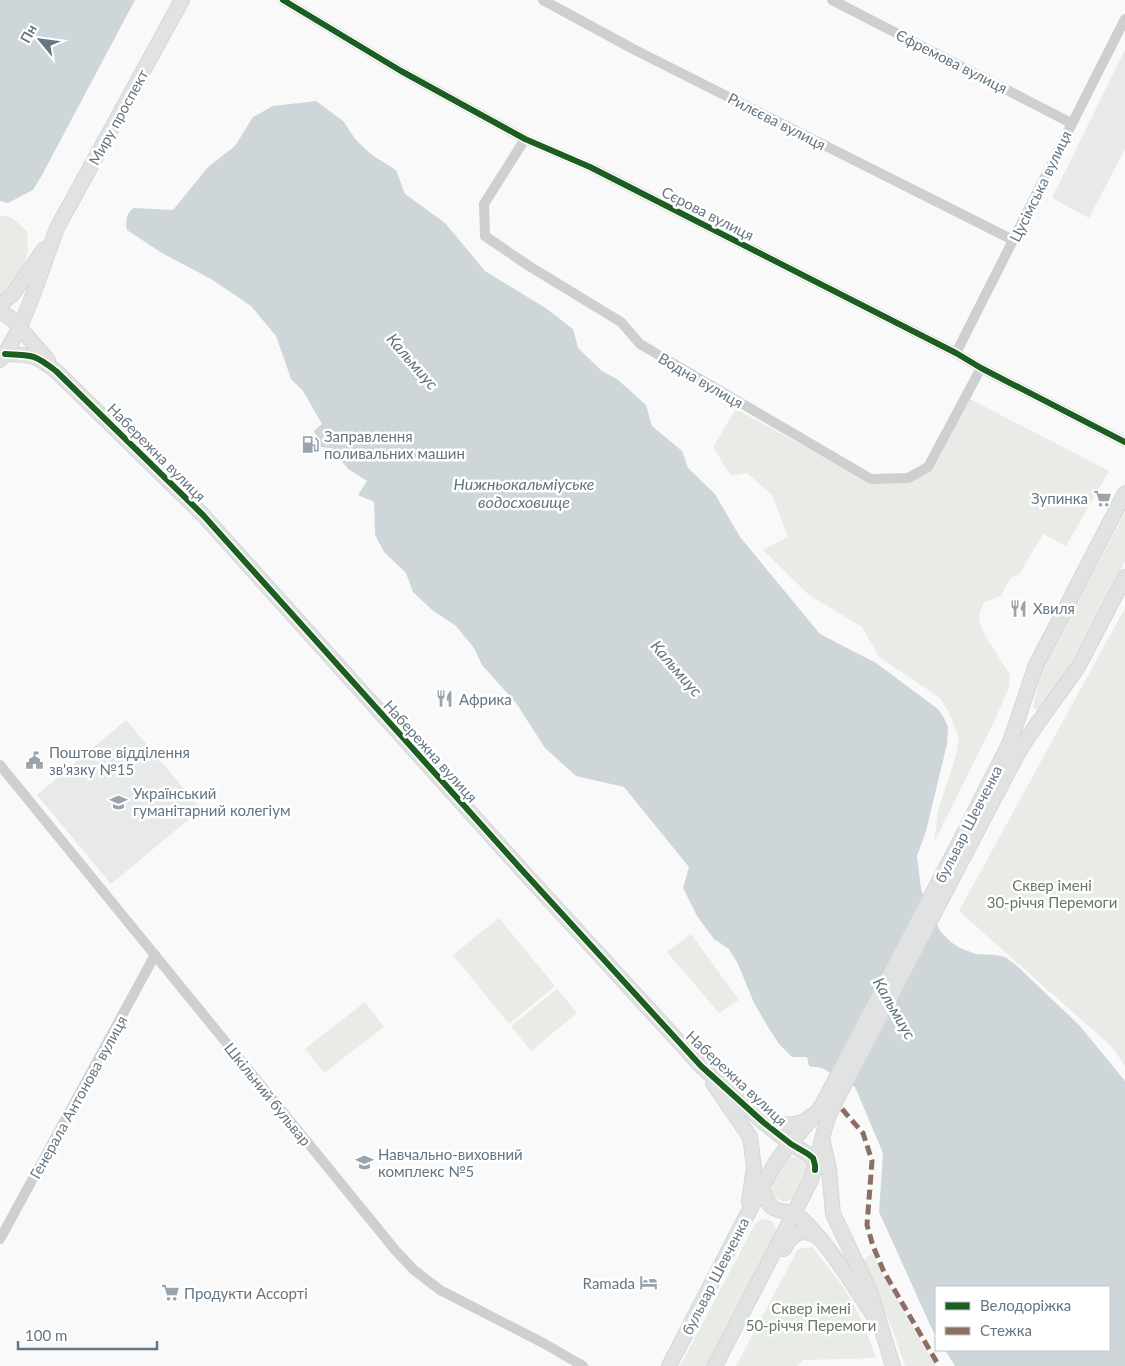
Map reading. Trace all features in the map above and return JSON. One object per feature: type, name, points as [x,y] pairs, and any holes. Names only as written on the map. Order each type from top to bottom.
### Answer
[{"type":"street","name":"Миру проспект","points":[[0,306],[13,294],[56,231],[182,0]]},
{"type":"street","name":"Сєрова вулиця","points":[[283,0],[401,71],[525,139],[590,167],[956,352],[981,368],[1125,442]]},
{"type":"street","name":"Рилєєва вулиця","points":[[543,0],[626,45],[1013,240]]},
{"type":"street","name":"Єфремова вулиця","points":[[832,0],[1071,123]]},
{"type":"street","name":"Цусімська вулиця","points":[[956,352],[1125,19]]},
{"type":"street","name":"Водна вулиця","points":[[525,139],[484,204],[485,236],[529,266],[621,322],[640,344],[871,479],[908,478],[928,466],[981,368]]},
{"type":"street","name":"Миру проспект","points":[[3,357],[20,327],[56,231]]},
{"type":"street","points":[[31,300],[32,325],[38,348]]},
{"type":"street","points":[[0,311],[20,327],[56,370]]},
{"type":"street","points":[[3,357],[35,356],[41,358],[56,370]]},
{"type":"street","name":"Набережна вулиця","points":[[56,370],[204,515],[521,869],[701,1066],[763,1122],[791,1144]]},
{"type":"street","name":"бульвар Шевченка","points":[[715,1366],[815,1170],[827,1108],[964,843],[1010,742],[1036,666],[1125,493]]},
{"type":"street","name":"бульвар Шевченка","points":[[964,843],[1030,734],[1078,667],[1125,577]]},
{"type":"street","name":"Шкільний бульвар","points":[[0,765],[305,1140],[396,1251],[414,1270],[440,1290],[545,1344],[583,1366]]},
{"type":"street","name":"Генерала Антонова вулиця","points":[[0,1239],[155,955]]},
{"type":"street","name":"Набережна вулиця","points":[[701,1066],[750,1137],[754,1166],[746,1217]]},
{"type":"street","points":[[763,1122],[788,1126],[798,1124],[827,1108]]},
{"type":"street","name":"бульвар Шевченка","points":[[669,1366],[762,1186],[778,1159],[813,1119],[827,1108]]},
{"type":"street","points":[[822,1138],[829,1169],[832,1214],[870,1291],[892,1366]]},
{"type":"street","points":[[791,1144],[813,1158],[815,1170]]},
{"type":"street","points":[[762,1186],[772,1207],[794,1213],[802,1218],[819,1237],[880,1325]]},
{"type":"street","points":[[735,1328],[746,1318],[788,1240],[794,1234],[800,1232],[819,1237]]},
{"type":"shaded area","points":[[1125,50],[1125,149],[1089,218],[1052,198]]},
{"type":"shaded area","name":"Український гуманітарний колегіум","points":[[126,720],[201,809],[111,884],[37,795]]},
{"type":"green space","points":[[0,215],[12,218],[27,231],[28,252],[20,276],[0,295]]},
{"type":"green space","points":[[968,398],[1109,471],[1066,546],[1043,534],[1019,575],[1011,577],[1001,596],[984,602],[979,621],[986,637],[1010,675],[1009,687],[995,720],[934,843],[938,811],[955,759],[959,738],[949,713],[940,698],[879,657],[862,627],[809,595],[763,550],[788,537],[772,495],[747,473],[731,476],[713,447],[736,409],[871,483],[930,470]]},
{"type":"green space","points":[[1125,513],[1125,561],[1061,680],[1038,709],[1035,709],[1033,707],[1042,669]]},
{"type":"green space","name":"Сквер імені 30-річчя Перемоги","points":[[1125,608],[1125,1066],[1112,1047],[959,911]]},
{"type":"green space","points":[[499,918],[555,986],[509,1024],[453,955]]},
{"type":"green space","points":[[691,934],[739,1000],[719,1013],[667,952]]},
{"type":"green space","points":[[557,989],[577,1013],[531,1051],[511,1026]]},
{"type":"green space","points":[[365,1002],[384,1027],[324,1073],[305,1049]]},
{"type":"green space","points":[[791,1157],[802,1160],[809,1169],[794,1198],[783,1201],[773,1195],[772,1187],[779,1171]]},
{"type":"green space","points":[[765,1219],[771,1221],[774,1225],[776,1236],[709,1366],[680,1366],[755,1224]]},
{"type":"green space","name":"Сквер імені 50-річчя Перемоги","points":[[812,1247],[845,1289],[863,1323],[876,1358],[803,1360],[797,1366],[736,1366],[798,1249]]},
{"type":"green space","points":[[872,1254],[936,1366],[905,1366],[892,1328],[862,1261]]},
{"type":"water","points":[[0,0],[135,0],[33,190],[8,203],[0,201]]},
{"type":"water","name":"Нижньокальміуське водосховище","points":[[316,101],[343,121],[356,140],[372,155],[396,170],[405,194],[445,223],[485,271],[547,309],[573,329],[578,348],[602,371],[617,379],[646,405],[652,426],[682,451],[688,468],[715,494],[740,537],[820,634],[876,663],[938,709],[948,727],[947,744],[926,831],[917,856],[921,889],[930,912],[941,932],[960,948],[976,954],[1005,957],[1016,965],[1080,1026],[1125,1081],[1125,1366],[955,1366],[946,1351],[1110,1351],[1110,1286],[935,1286],[935,1334],[879,1212],[883,1153],[855,1087],[822,1068],[809,1066],[807,1057],[792,1057],[779,1044],[754,1003],[738,964],[729,949],[714,939],[697,916],[683,888],[689,867],[624,787],[576,776],[545,748],[516,703],[482,665],[474,648],[456,626],[432,610],[413,592],[406,573],[384,552],[375,535],[374,502],[358,495],[367,481],[348,469],[331,448],[320,447],[314,431],[322,424],[303,391],[291,379],[276,336],[251,306],[211,279],[162,253],[127,230],[127,218],[129,212],[134,208],[173,210],[208,167],[235,146],[253,117],[273,106]]},
{"type":"marked path","points":[[842,1109],[863,1133],[872,1161],[867,1225],[873,1246],[884,1272],[939,1366]]},
{"type":"cycle path","points":[[283,0],[401,71],[525,139],[590,167],[956,353],[981,368],[1125,442]]},
{"type":"cycle path","points":[[5,354],[32,356],[43,361],[56,371],[203,515],[701,1066],[763,1122],[813,1158],[815,1170]]},
{"type":"place","name":"Заправлення поливальних машин","points":[[310,445]]},
{"type":"place","name":"Зупинка","points":[[1102,498]]},
{"type":"place","name":"Хвиля","points":[[1019,608]]},
{"type":"place","name":"Африка","points":[[445,699]]},
{"type":"place","name":"Поштове відділення зв'язку №15","points":[[35,761]]},
{"type":"place","name":"Український гуманітарний колегіум","points":[[119,802]]},
{"type":"place","name":"Навчально-виховний комплекс №5","points":[[364,1163]]},
{"type":"place","name":"Ramada","points":[[649,1283]]},
{"type":"place","name":"Продукти Ассорті","points":[[170,1293]]},
{"type":"water label","name":"Кальмиус","points":[[413,361]]},
{"type":"water label","name":"Кальмиус","points":[[677,668]]},
{"type":"water label","name":"Кальмиус","points":[[895,1008]]}]
